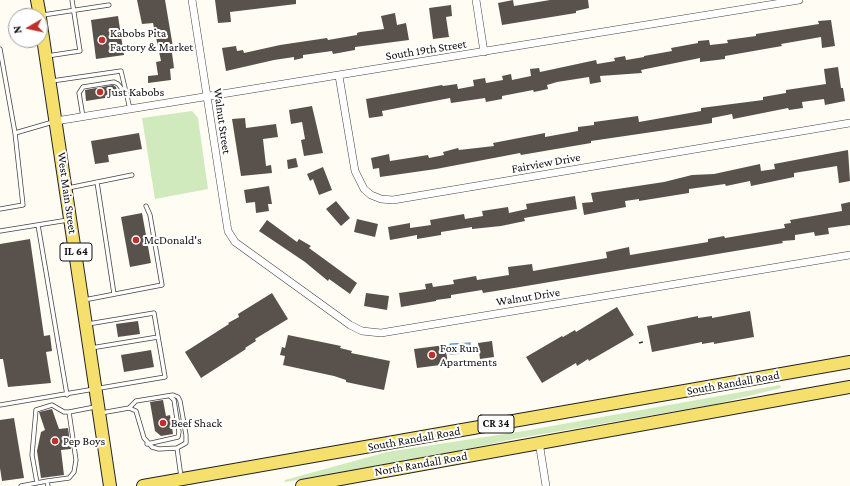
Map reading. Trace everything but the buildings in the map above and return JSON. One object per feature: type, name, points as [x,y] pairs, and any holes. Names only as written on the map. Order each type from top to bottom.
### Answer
[{"type":"main road","name":"West Main Street","points":[[45,48],[110,486]]},
{"type":"main road","name":"South Randall Road","points":[[143,486],[850,362]]},
{"type":"main road","name":"South Randall Road","points":[[539,442],[850,387]]},
{"type":"main road","name":"North Randall Road","points":[[302,486],[539,442]]},
{"type":"street","name":"Walnut Street","points":[[192,0],[208,96],[226,223],[228,231],[235,242]]},
{"type":"street","points":[[476,0],[484,52]]},
{"type":"street","name":"South 19th Street","points":[[56,121],[799,0]]},
{"type":"street","name":"Fairview Drive","points":[[338,76],[356,176],[364,189],[371,195],[381,199],[393,200],[850,123]]},
{"type":"street","name":"Walnut Drive","points":[[235,242],[350,325],[370,333],[381,333],[850,255]]},
{"type":"street","points":[[539,442],[546,486]]},
{"type":"lane","points":[[46,56],[80,50],[72,0]]},
{"type":"lane","points":[[48,15],[109,5]]},
{"type":"lane","points":[[0,49],[15,133],[22,205],[0,209]]},
{"type":"lane","points":[[50,82],[121,71],[130,109]]},
{"type":"lane","points":[[82,78],[84,87]]},
{"type":"lane","points":[[83,117],[79,93],[84,87],[114,82],[118,84],[126,96]]},
{"type":"lane","points":[[15,133],[56,121]]},
{"type":"lane","points":[[66,189],[132,175]]},
{"type":"lane","points":[[97,182],[114,294]]},
{"type":"lane","points":[[83,300],[162,285],[150,216],[146,206]]},
{"type":"lane","points":[[0,231],[71,220]]},
{"type":"lane","points":[[38,225],[67,395]]},
{"type":"lane","points":[[0,405],[67,395],[164,377],[154,313],[86,325]]},
{"type":"lane","points":[[90,348],[158,337]]},
{"type":"lane","points":[[37,483],[32,455],[36,410],[52,405],[64,412],[129,408],[136,410],[147,444],[159,449],[177,448],[186,442],[180,401],[178,397],[169,395],[136,401],[129,408]]},
{"type":"lane","points":[[147,444],[178,437],[174,400],[169,395]]},
{"type":"lane","points":[[20,486],[37,483],[48,484],[68,478],[74,472],[76,460],[69,412]]},
{"type":"lane","points":[[177,448],[182,479]]},
{"type":"path","points":[[639,343],[643,342]]},
{"type":"green space","points":[[192,111],[198,118],[208,189],[155,199],[142,118]]},
{"type":"green space","points":[[780,385],[781,388],[716,404],[514,439],[435,456],[285,482],[285,480],[387,452],[524,431]]},
{"type":"water","points":[[470,343],[470,353],[450,354],[450,344]]},
{"type":"place","name":"Kabobs Pita Factory & Market","points":[[102,40]]},
{"type":"place","name":"Just Kabobs","points":[[100,92]]},
{"type":"place","name":"McDonald's","points":[[136,240]]},
{"type":"place","name":"Fox Run Apartments","points":[[432,355]]},
{"type":"place","name":"Beef Shack","points":[[163,423]]},
{"type":"place","name":"Pep Boys","points":[[55,441]]}]
